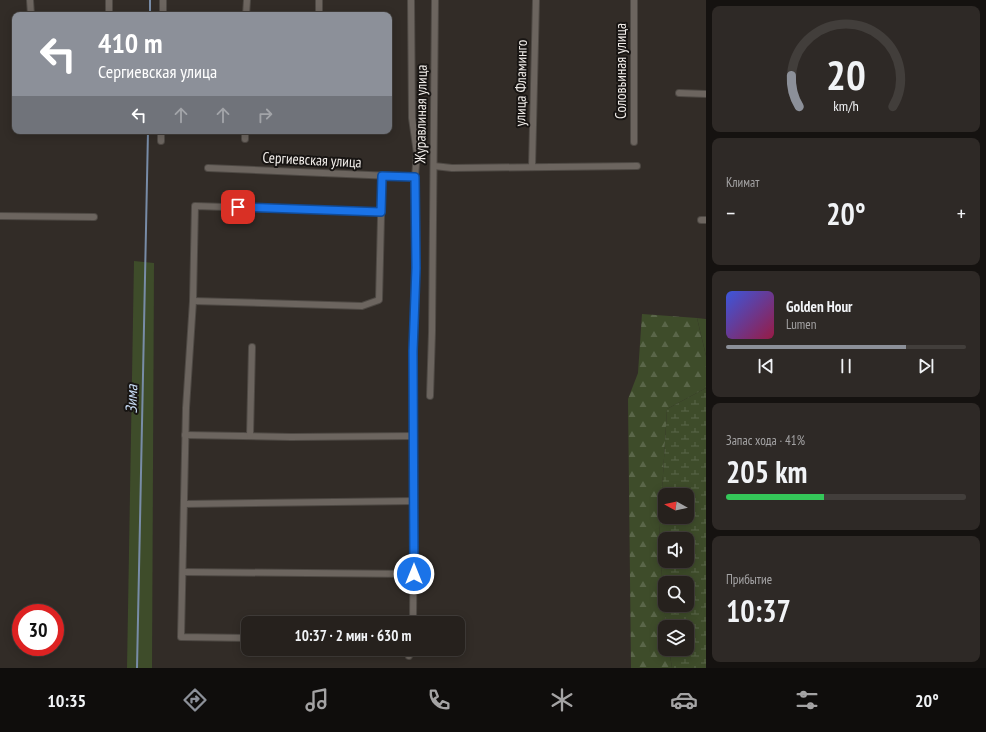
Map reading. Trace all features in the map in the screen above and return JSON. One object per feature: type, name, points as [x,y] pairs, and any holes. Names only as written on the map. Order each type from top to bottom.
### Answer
[{"type":"street","points":[[30,0],[31,12]]},
{"type":"street","points":[[109,12],[110,0]]},
{"type":"street","points":[[163,0],[163,12]]},
{"type":"street","points":[[246,12],[247,0]]},
{"type":"street","points":[[319,0],[319,12]]},
{"type":"street","points":[[411,0],[412,118],[417,153],[415,177],[416,268],[413,351],[413,616]]},
{"type":"street","name":"Журавлиная улица","points":[[430,396],[435,0]]},
{"type":"street","name":"улица Фламинго","points":[[532,167],[536,0]]},
{"type":"street","name":"Соловьиная улица","points":[[634,0],[634,142]]},
{"type":"street","points":[[679,93],[706,94]]},
{"type":"street","points":[[161,134],[161,141]]},
{"type":"street","points":[[245,134],[245,139]]},
{"type":"street","points":[[434,166],[452,168],[637,166]]},
{"type":"street","name":"Сергиевская улица","points":[[208,168],[415,177]]},
{"type":"street","points":[[193,301],[362,306],[379,300],[382,176]]},
{"type":"street","points":[[241,638],[181,637],[186,435],[189,349],[193,301],[195,206],[381,212]]},
{"type":"street","points":[[0,216],[94,217]]},
{"type":"street","points":[[250,436],[252,347]]},
{"type":"street","points":[[186,435],[365,437],[414,436]]},
{"type":"street","points":[[184,504],[414,501]]},
{"type":"street","points":[[183,572],[414,574]]},
{"type":"green space","points":[[134,261],[154,263],[152,668],[127,668]]},
{"type":"green space","points":[[642,314],[697,318],[706,356],[706,388],[667,409],[662,488],[658,488],[658,524],[660,524],[659,532],[658,532],[658,568],[661,568],[662,576],[658,576],[658,612],[665,612],[665,620],[658,620],[658,656],[670,656],[672,668],[631,668],[628,399],[638,373]]},
{"type":"green space","points":[[697,318],[706,319],[706,356]]},
{"type":"green space","points":[[706,388],[706,668],[672,668],[670,656],[694,656],[694,620],[665,620],[665,612],[694,612],[694,576],[662,576],[661,568],[694,568],[694,532],[659,532],[660,524],[694,524],[694,488],[662,488],[667,409]]},
{"type":"waterway","name":"Зима","points":[[150,0],[150,12]]},
{"type":"waterway","name":"Зима","points":[[137,668],[148,134]]},
{"type":"route","points":[[238,207],[381,212],[382,176],[415,177],[416,268],[413,351],[414,574]]}]
